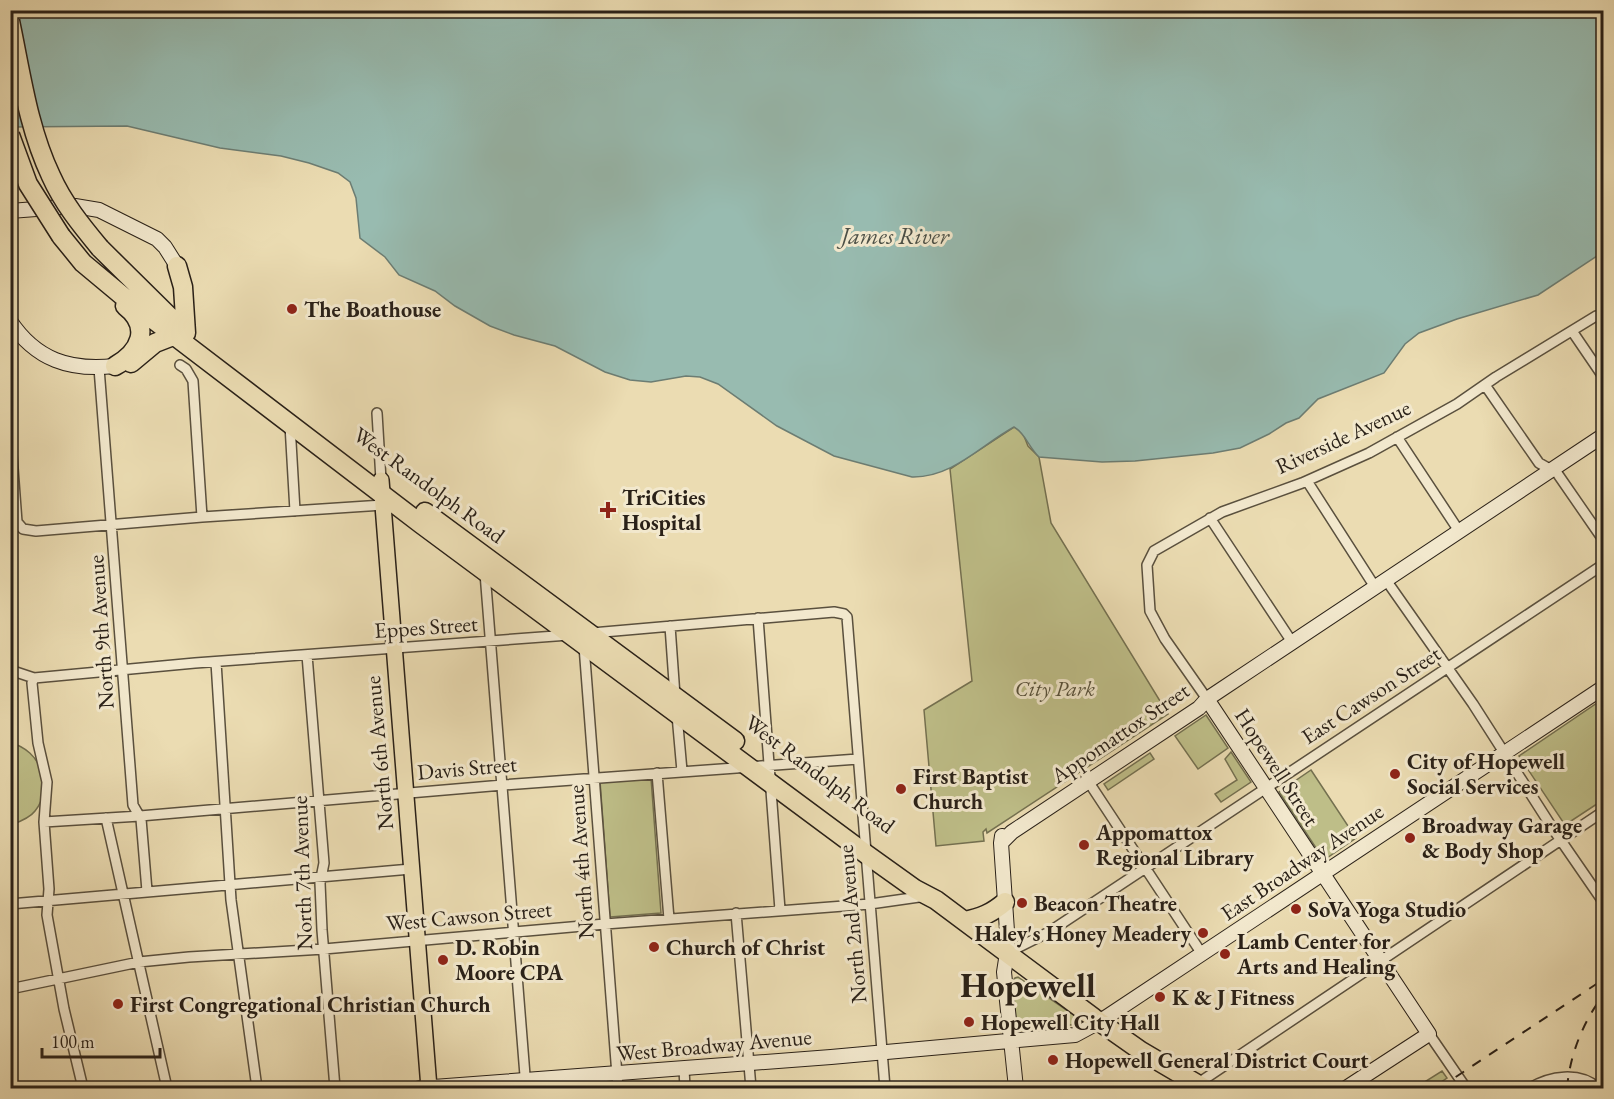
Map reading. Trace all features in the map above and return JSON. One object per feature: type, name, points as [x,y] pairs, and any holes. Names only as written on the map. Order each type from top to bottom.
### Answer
[{"type":"highway","name":"West Randolph Road","points":[[10,21],[31,123],[51,177],[73,215],[179,334],[290,423],[484,571],[676,705],[865,846],[921,879],[932,896],[1100,1022],[1141,1051],[1200,1086]]},
{"type":"highway","name":"West Randolph Road","points":[[10,135],[28,184],[61,236],[83,263],[179,334],[382,493],[479,550],[581,638]]},
{"type":"highway","points":[[83,263],[93,281],[131,311],[139,325],[140,335],[136,348],[128,359],[107,367]]},
{"type":"highway","points":[[143,292],[160,297],[173,292],[177,282],[177,266]]},
{"type":"highway","points":[[107,367],[133,362],[159,340],[179,334],[183,287],[177,266]]},
{"type":"highway","name":"West Randolph Road","points":[[676,705],[749,767],[769,774]]},
{"type":"highway","points":[[964,921],[980,918],[993,912],[1005,902]]},
{"type":"main road","name":"North 6th Avenue","points":[[382,493],[429,1088]]},
{"type":"street","points":[[10,211],[75,206],[99,210],[157,239],[177,266]]},
{"type":"street","name":"Riverside Avenue","points":[[1147,583],[1147,565],[1154,551],[1210,518],[1251,500],[1307,481],[1369,453],[1457,404],[1596,316]]},
{"type":"street","points":[[10,321],[27,342],[51,358],[76,367],[107,367]]},
{"type":"street","points":[[1572,331],[1604,378]]},
{"type":"street","points":[[180,365],[186,369],[193,381],[202,517]]},
{"type":"street","name":"North 9th Avenue","points":[[107,367],[112,525],[123,670],[134,805],[140,816],[147,891]]},
{"type":"street","points":[[1485,385],[1539,463],[1557,473],[1604,541]]},
{"type":"street","name":"North 6th Avenue","points":[[378,413],[382,493]]},
{"type":"street","points":[[290,423],[295,511]]},
{"type":"street","points":[[10,428],[17,522],[23,529],[36,531],[295,511],[382,493]]},
{"type":"street","name":"Appomattox Street","points":[[1005,902],[1001,843],[1012,832],[1086,778],[1199,708],[1207,699],[1604,435]]},
{"type":"street","points":[[1397,437],[1459,531]]},
{"type":"street","points":[[1307,481],[1380,584],[1448,668],[1604,903]]},
{"type":"street","points":[[1210,518],[1292,642]]},
{"type":"street","points":[[479,550],[484,571],[526,1085]]},
{"type":"street","name":"East Cawson Street","points":[[1007,953],[1049,932],[1604,564]]},
{"type":"street","name":"Hopewell Street","points":[[1147,583],[1149,611],[1157,627],[1466,1089]]},
{"type":"street","name":"Eppes Street","points":[[10,670],[34,678],[394,648],[581,638],[670,626],[834,612],[844,614]]},
{"type":"street","name":"North 2nd Avenue","points":[[844,614],[848,621],[885,1089]]},
{"type":"street","points":[[758,618],[780,910]]},
{"type":"street","points":[[670,626],[682,771]]},
{"type":"street","name":"North 4th Avenue","points":[[581,638],[618,1089]]},
{"type":"street","name":"North 7th Avenue","points":[[307,655],[324,863],[320,883],[335,1089]]},
{"type":"street","points":[[216,662],[230,885],[257,1089]]},
{"type":"street","points":[[34,678],[32,683],[38,743],[47,782],[44,822],[49,889],[47,915],[58,979],[83,1089]]},
{"type":"street","name":"East Broadway Avenue","points":[[1011,1041],[1075,1035],[1100,1022],[1604,687]]},
{"type":"street","points":[[769,774],[858,759]]},
{"type":"street","name":"Davis Street","points":[[44,822],[749,767]]},
{"type":"street","points":[[657,773],[669,919]]},
{"type":"street","points":[[1086,778],[1202,954]]},
{"type":"street","points":[[1200,1086],[1380,960],[1604,811]]},
{"type":"street","points":[[106,818],[167,1089]]},
{"type":"street","points":[[10,904],[411,869]]},
{"type":"street","name":"West Cawson Street","points":[[10,989],[139,963],[736,913],[870,904],[932,896]]},
{"type":"street","points":[[1005,902],[1007,953],[1004,972],[1016,1089]]},
{"type":"street","points":[[736,913],[751,1089]]},
{"type":"street","points":[[1346,1089],[1429,1034]]},
{"type":"street","name":"West Broadway Avenue","points":[[420,1089],[526,1085],[617,1074],[1011,1041]]},
{"type":"street","points":[[684,1069],[685,1089]]},
{"type":"street","points":[[1530,1089],[1546,1080],[1568,1077],[1587,1081],[1598,1089]]},
{"type":"green space","name":"City Park","points":[[1014,427],[1022,431],[1028,446],[1039,457],[1051,523],[1168,714],[987,833],[986,829],[983,832],[984,841],[936,846],[924,710],[972,681],[950,469]]},
{"type":"green space","points":[[1603,699],[1603,800],[1565,825],[1519,756]]},
{"type":"green space","points":[[1206,715],[1228,748],[1198,769],[1175,736]]},
{"type":"green space","points":[[11,743],[30,753],[37,761],[44,780],[44,791],[35,811],[27,818],[11,825]]},
{"type":"green space","points":[[1231,752],[1251,782],[1221,802],[1215,794],[1237,780],[1225,759]]},
{"type":"green space","points":[[1150,753],[1154,759],[1108,790],[1104,784]]},
{"type":"green space","points":[[1311,770],[1356,838],[1324,860],[1279,792]]},
{"type":"green space","points":[[651,778],[661,913],[610,917],[600,781]]},
{"type":"green space","points":[[1018,977],[1075,1016],[1076,1024],[1032,1031],[1020,1029],[1016,1023],[1012,982]]},
{"type":"green space","points":[[1442,1071],[1447,1078],[1432,1088],[1415,1088]]},
{"type":"water","name":"James River","points":[[11,11],[1603,11],[1603,252],[1538,295],[1419,333],[1405,344],[1384,373],[1318,399],[1299,418],[1240,448],[1135,461],[1102,462],[1039,457],[1014,427],[953,466],[927,476],[912,477],[834,456],[777,426],[718,384],[700,377],[686,376],[651,382],[630,380],[605,372],[555,346],[490,326],[455,306],[435,291],[399,275],[385,257],[360,238],[356,198],[350,182],[338,173],[281,156],[220,148],[127,126],[11,127]]},
{"type":"railway","points":[[1439,1088],[1604,979]]},
{"type":"railway","points":[[1567,1088],[1574,1051],[1590,1016],[1604,994]]},
{"type":"place","name":"The Boathouse","points":[[292,309]]},
{"type":"place","name":"TriCities Hospital","points":[[608,510]]},
{"type":"place","name":"City of Hopewell Social Services","points":[[1395,774]]},
{"type":"place","name":"First Baptist Church","points":[[901,789]]},
{"type":"place","name":"Broadway Garage & Body Shop","points":[[1410,838]]},
{"type":"place","name":"Appomattox Regional Library","points":[[1084,845]]},
{"type":"place","name":"Beacon Theatre","points":[[1022,903]]},
{"type":"place","name":"SoVa Yoga Studio","points":[[1296,909]]},
{"type":"place","name":"Haley's Honey Meadery","points":[[1203,933]]},
{"type":"place","name":"Church of Christ","points":[[654,947]]},
{"type":"place","name":"Lamb Center for Arts and Healing","points":[[1225,954]]},
{"type":"place","name":"D. Robin Moore CPA","points":[[443,960]]},
{"type":"place","name":"K & J Fitness","points":[[1160,997]]},
{"type":"place","name":"First Congregational Christian Church","points":[[118,1004]]},
{"type":"place","name":"Hopewell City Hall","points":[[969,1022]]},
{"type":"place","name":"Hopewell General District Court","points":[[1053,1060]]},
{"type":"district","name":"Hopewell","points":[[1028,985]]}]
